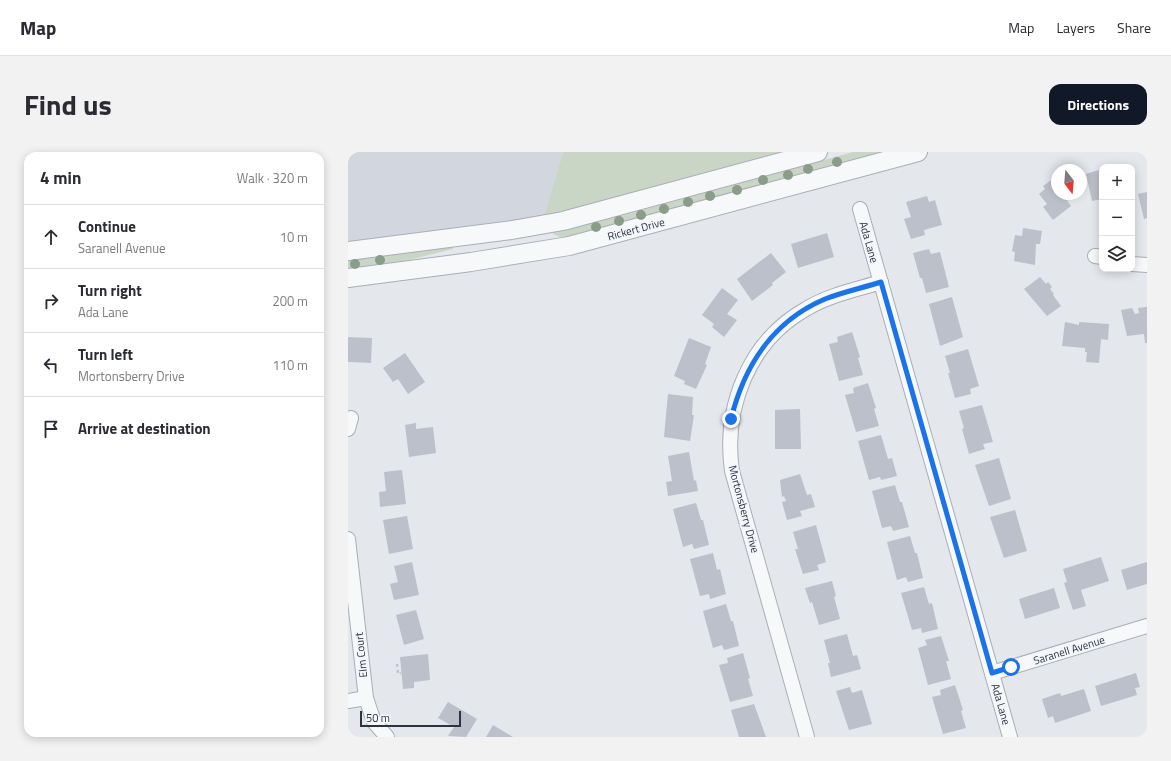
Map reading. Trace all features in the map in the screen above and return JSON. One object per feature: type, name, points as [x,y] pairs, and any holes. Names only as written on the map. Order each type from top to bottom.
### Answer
[{"type":"street","points":[[348,251],[512,230],[563,221],[818,152]]},
{"type":"street","name":"Rickert Drive","points":[[348,278],[471,262],[569,246],[918,152]]},
{"type":"street","name":"Ada Lane","points":[[860,209],[1010,737]]},
{"type":"street","points":[[1135,264],[1147,265]]},
{"type":"street","name":"Mortonsberry Drive","points":[[808,737],[732,471],[730,441],[731,419],[736,397],[746,374],[758,353],[779,329],[806,308],[824,300],[881,282]]},
{"type":"street","name":"Elm Court","points":[[348,539],[366,698],[374,722],[387,737]]},
{"type":"street","name":"Saranell Avenue","points":[[992,673],[1147,626]]},
{"type":"street","points":[[348,701],[366,698]]},
{"type":"path","points":[[397,664],[398,674],[401,673]]},
{"type":"shaded area","points":[[348,152],[563,152],[544,216],[491,225],[348,242]]},
{"type":"green space","points":[[563,152],[782,152],[598,203],[544,216]]},
{"type":"green space","points":[[853,152],[892,152],[569,238],[560,237],[553,234],[554,232],[560,230],[621,216]]},
{"type":"green space","points":[[453,247],[453,249],[384,266],[348,271],[348,259]]},
{"type":"building","points":[[1099,170],[1099,200],[1092,201],[1087,174]]},
{"type":"building","points":[[1051,180],[1051,200],[1068,200],[1067,201],[1071,206],[1053,220],[1043,207],[1047,204],[1039,194],[1045,189],[1043,186]]},
{"type":"building","points":[[1147,192],[1147,218],[1144,219],[1138,194]]},
{"type":"building","points":[[927,196],[929,202],[935,200],[942,225],[924,230],[925,235],[911,239],[904,219],[911,217],[906,202]]},
{"type":"building","points":[[1023,228],[1042,231],[1040,244],[1036,244],[1035,265],[1014,261],[1015,252],[1012,251],[1015,235],[1022,236]]},
{"type":"building","points":[[827,233],[834,257],[798,268],[791,244]]},
{"type":"building","points":[[929,249],[931,254],[940,252],[949,287],[926,293],[913,253]]},
{"type":"building","points":[[771,253],[786,272],[772,283],[773,285],[752,301],[737,279]]},
{"type":"building","points":[[1040,277],[1046,284],[1048,282],[1052,287],[1050,289],[1061,306],[1047,316],[1024,289]]},
{"type":"building","points":[[722,288],[738,300],[727,314],[737,320],[724,337],[712,327],[714,324],[702,315]]},
{"type":"building","points":[[952,297],[963,337],[940,346],[929,304]]},
{"type":"building","points":[[1147,307],[1147,343],[1145,343],[1144,334],[1127,336],[1121,310],[1132,308],[1135,314],[1139,313],[1138,308]]},
{"type":"building","points":[[1065,322],[1079,325],[1079,322],[1109,324],[1108,340],[1101,339],[1099,363],[1086,362],[1087,352],[1085,352],[1085,348],[1062,346]]},
{"type":"building","points":[[852,332],[860,357],[858,358],[863,375],[839,381],[829,344],[838,342],[837,337]]},
{"type":"building","points":[[348,337],[372,338],[371,363],[348,362]]},
{"type":"building","points":[[689,338],[711,347],[705,364],[707,365],[696,389],[684,384],[685,381],[674,376]]},
{"type":"building","points":[[968,349],[979,386],[970,389],[971,394],[955,398],[945,356]]},
{"type":"building","points":[[405,353],[425,382],[408,394],[398,379],[393,382],[383,368]]},
{"type":"building","points":[[868,383],[876,408],[874,409],[879,426],[856,432],[845,395],[854,393],[853,388]]},
{"type":"building","points":[[668,394],[693,397],[692,415],[694,415],[690,441],[664,437]]},
{"type":"building","points":[[982,405],[993,442],[983,444],[985,449],[969,454],[959,411]]},
{"type":"building","points":[[800,409],[801,449],[775,449],[775,410]]},
{"type":"building","points":[[416,423],[416,429],[433,427],[436,453],[409,457],[405,425]]},
{"type":"building","points":[[881,435],[888,459],[892,458],[897,476],[881,480],[880,477],[869,480],[858,441]]},
{"type":"building","points":[[689,452],[694,481],[696,480],[698,491],[668,496],[666,482],[672,481],[668,456]]},
{"type":"building","points":[[999,458],[1011,499],[989,506],[975,465]]},
{"type":"building","points":[[402,470],[406,504],[380,507],[379,492],[386,491],[384,472]]},
{"type":"building","points":[[800,474],[807,495],[811,494],[815,507],[800,511],[802,516],[787,520],[782,502],[786,501],[784,496],[782,497],[780,480]]},
{"type":"building","points":[[895,485],[900,502],[902,502],[909,527],[893,531],[891,526],[882,528],[872,491]]},
{"type":"building","points":[[696,503],[701,520],[703,520],[709,545],[694,549],[692,544],[683,547],[673,509]]},
{"type":"building","points":[[1015,510],[1027,551],[1004,558],[990,517]]},
{"type":"building","points":[[407,516],[413,549],[389,554],[383,520]]},
{"type":"building","points":[[816,525],[826,562],[817,565],[819,570],[803,574],[795,549],[798,549],[793,532]]},
{"type":"building","points":[[910,536],[915,553],[917,553],[923,578],[908,582],[906,577],[897,580],[887,542]]},
{"type":"building","points":[[713,553],[717,570],[720,569],[726,594],[710,599],[709,594],[700,596],[690,559]]},
{"type":"building","points":[[1101,557],[1109,581],[1081,590],[1086,606],[1073,610],[1064,583],[1067,582],[1063,569]]},
{"type":"building","points":[[412,562],[419,595],[394,600],[390,584],[398,582],[394,566]]},
{"type":"building","points":[[1147,562],[1147,584],[1127,590],[1121,570]]},
{"type":"building","points":[[832,581],[836,596],[834,597],[840,619],[819,625],[812,602],[810,603],[805,588]]},
{"type":"building","points":[[924,587],[929,604],[932,603],[938,629],[922,633],[921,628],[912,630],[901,593]]},
{"type":"building","points":[[1054,588],[1060,608],[1025,619],[1019,599]]},
{"type":"building","points":[[726,604],[731,621],[733,621],[739,646],[724,650],[722,645],[713,648],[703,611]]},
{"type":"building","points":[[416,610],[424,639],[404,645],[396,615]]},
{"type":"building","points":[[847,634],[853,656],[857,655],[861,669],[831,677],[828,663],[830,663],[824,640]]},
{"type":"building","points":[[941,636],[949,661],[946,661],[951,679],[928,685],[918,648],[927,645],[925,640]]},
{"type":"building","points":[[743,653],[753,696],[730,702],[719,665],[728,663],[727,658]]},
{"type":"building","points":[[428,654],[430,680],[414,682],[414,688],[403,689],[400,657]]},
{"type":"building","points":[[1136,673],[1140,687],[1135,688],[1137,695],[1101,706],[1095,686]]},
{"type":"building","points":[[955,685],[963,710],[961,711],[966,728],[943,734],[932,697],[941,695],[940,690]]},
{"type":"building","points":[[850,687],[852,693],[862,690],[872,724],[849,730],[836,691]]},
{"type":"building","points":[[1084,689],[1091,711],[1055,723],[1053,716],[1048,718],[1042,699],[1060,693],[1061,696]]},
{"type":"building","points":[[448,702],[477,719],[466,737],[448,736],[454,727],[438,718]]},
{"type":"building","points":[[754,704],[766,737],[739,737],[731,710]]},
{"type":"building","points":[[493,725],[513,737],[486,737]]},
{"type":"route","points":[[731,419],[736,397],[746,374],[758,353],[779,329],[806,308],[836,295],[881,282],[992,673],[1011,667]]}]
